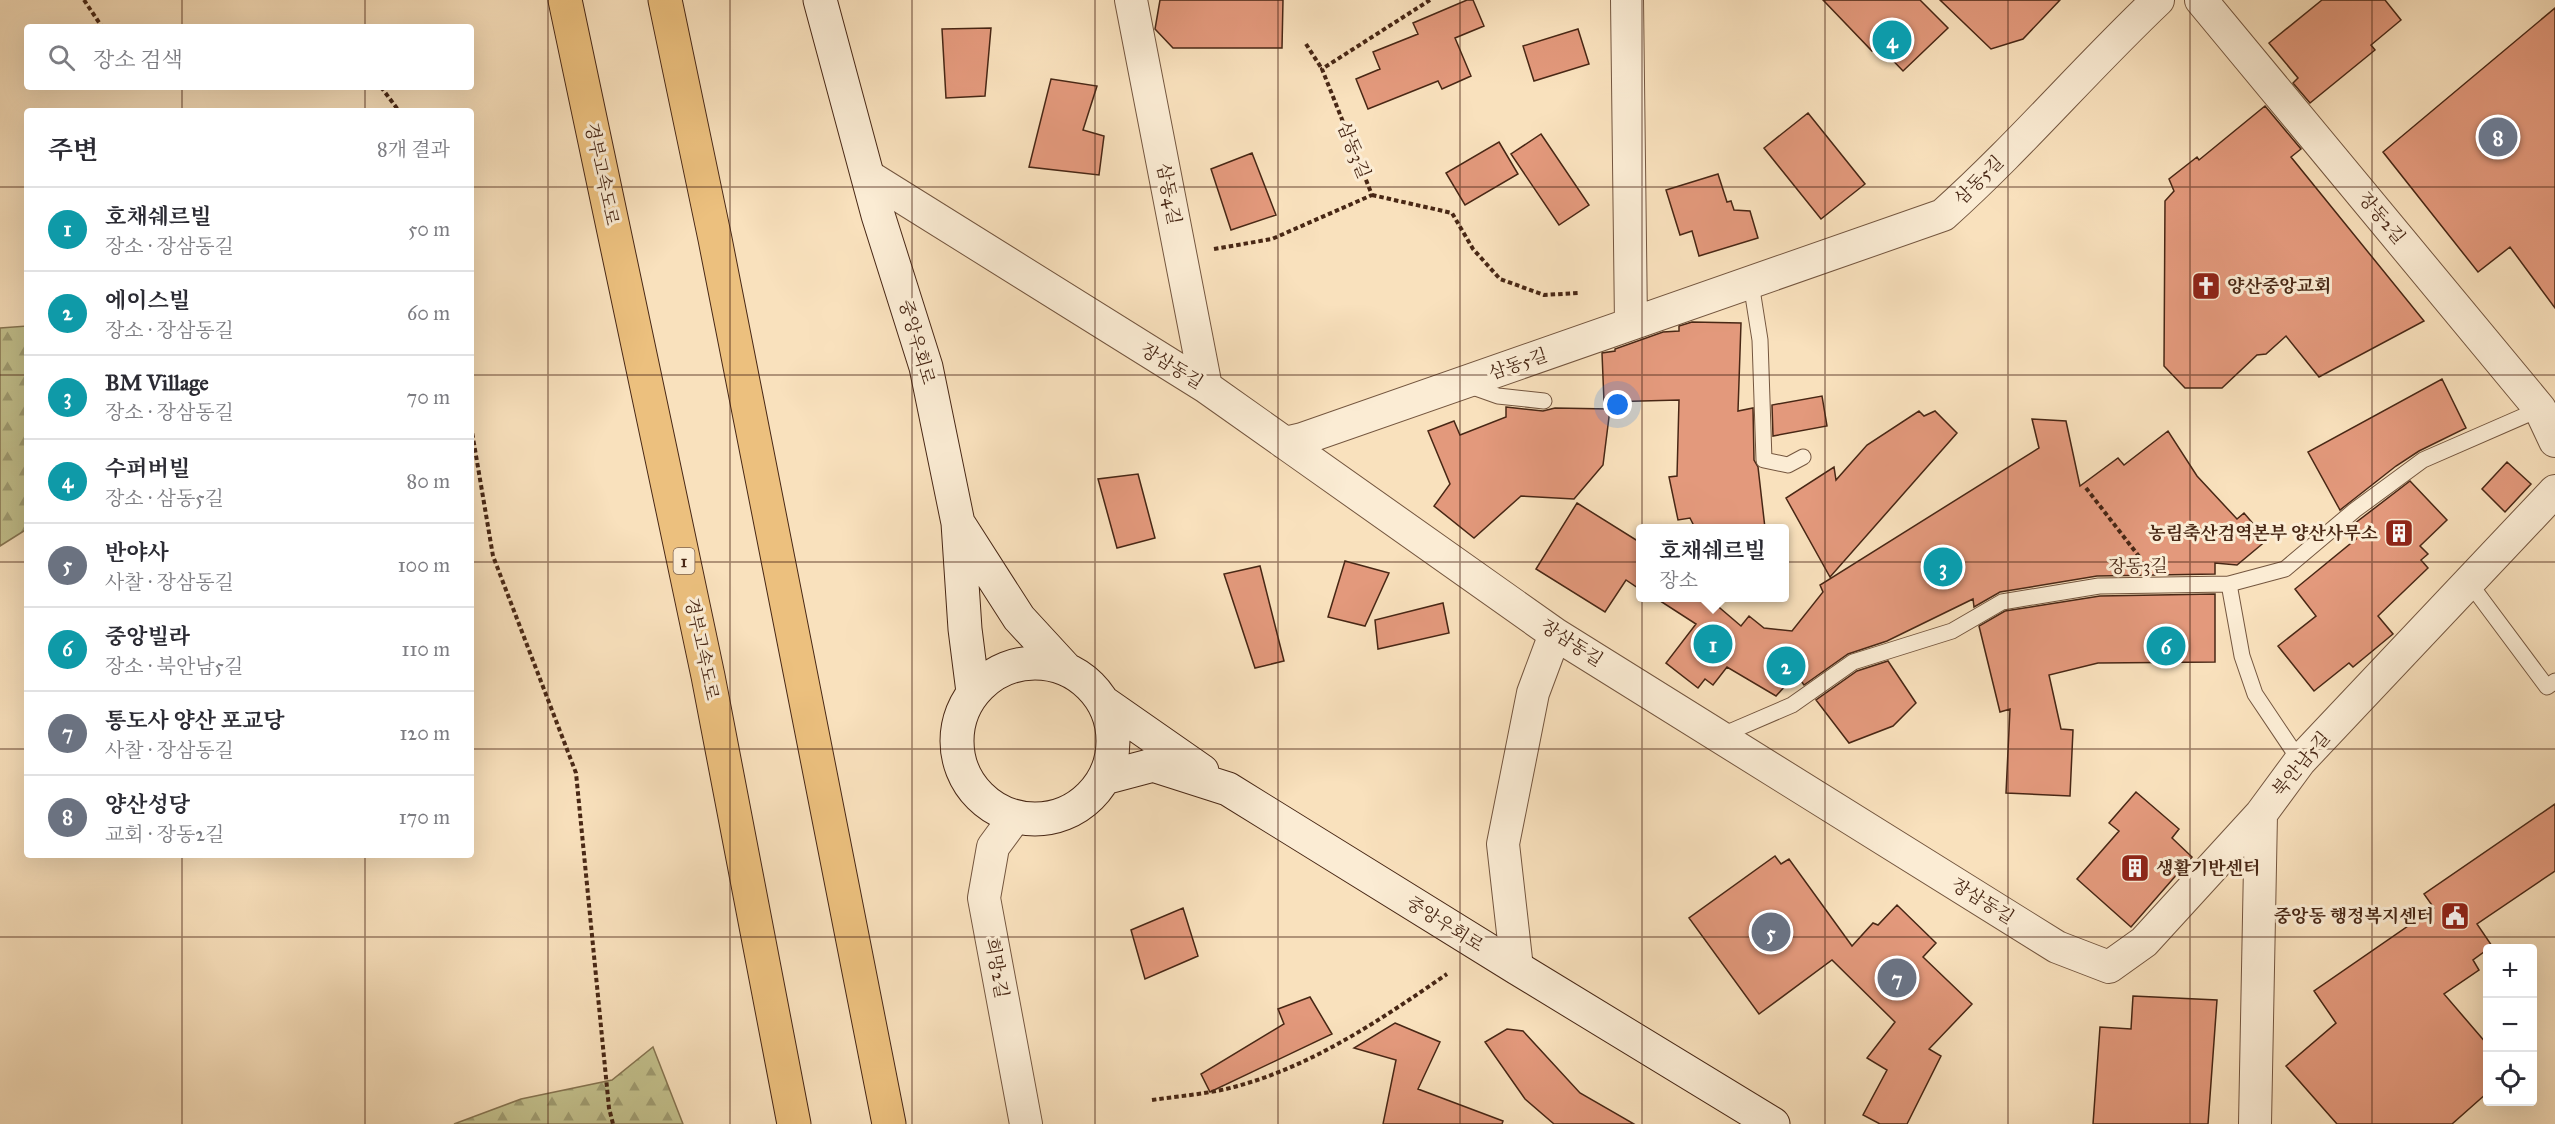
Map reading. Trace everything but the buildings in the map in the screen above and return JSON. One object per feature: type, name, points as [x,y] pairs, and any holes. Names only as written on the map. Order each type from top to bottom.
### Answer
[{"type":"highway","name":"경부고속도로","points":[[565,0],[708,676],[794,1124]]},
{"type":"highway","points":[[665,0],[720,262],[889,1124]]},
{"type":"main road","name":"중앙우회로","points":[[820,0],[868,176],[926,367],[958,523],[965,629],[973,692]]},
{"type":"main road","points":[[958,523],[1019,618],[1066,669],[1087,682],[1103,702],[1228,789]]},
{"type":"main road","points":[[1066,669],[1042,663],[1016,665],[992,675],[973,692],[961,715],[956,741],[960,766],[972,789],[991,807],[1015,817],[1041,819],[1066,813],[1088,798],[1104,778],[1112,753],[1112,727],[1103,702]]},
{"type":"main road","name":"중앙우회로","points":[[1104,778],[1153,765],[1228,789],[1773,1124]]},
{"type":"street","name":"삼동4길","points":[[1131,0],[1206,387]]},
{"type":"street","points":[[1627,0],[1631,324]]},
{"type":"street","name":"삼동5길","points":[[1285,443],[1461,384],[1943,214],[1974,187],[2102,53],[2158,0]]},
{"type":"street","name":"장동2길","points":[[2201,0],[2540,409],[2555,441]]},
{"type":"street","name":"장삼동길","points":[[868,176],[1206,387],[1555,634],[2057,947],[2109,967],[2144,942],[2261,814]]},
{"type":"street","name":"북안남5길","points":[[2255,1124],[2261,814],[2300,761],[2555,491]]},
{"type":"street","points":[[1517,968],[1503,844],[1533,693],[1555,634]]},
{"type":"street","name":"희망2길","points":[[1015,817],[993,847],[984,898],[1026,1124]]},
{"type":"lane","points":[[1751,282],[1760,340],[1764,460],[1788,465],[1803,457]]},
{"type":"lane","points":[[1461,384],[1497,396],[1544,401]]},
{"type":"lane","name":"장동3길","points":[[1720,736],[1792,705],[1853,662],[1952,631],[2002,602],[2099,586],[2229,584],[2285,569],[2355,510],[2423,460],[2540,409]]},
{"type":"lane","points":[[2468,581],[2547,687],[2555,681]]},
{"type":"lane","points":[[2229,584],[2242,656],[2255,694],[2300,761]]},
{"type":"path","points":[[84,0],[100,24]]},
{"type":"path","points":[[1322,69],[1430,0]]},
{"type":"path","name":"삼동3길","points":[[1181,255],[1272,239],[1372,195],[1322,69],[1306,44]]},
{"type":"path","points":[[383,90],[397,108]]},
{"type":"path","points":[[1372,195],[1452,213],[1473,249],[1500,279],[1544,295],[1578,293]]},
{"type":"path","points":[[474,444],[493,556],[576,773],[609,1108],[613,1124]]},
{"type":"path","points":[[2086,488],[2161,586]]},
{"type":"path","points":[[1152,1100],[1234,1087],[1314,1057],[1373,1026],[1447,974]]},
{"type":"green space","points":[[24,326],[24,531],[0,546],[0,328]]},
{"type":"green space","points":[[653,1047],[683,1124],[454,1124],[521,1099],[612,1080]]},
{"type":"place","name":"수퍼버빌","points":[[1892,40]]},
{"type":"place","name":"양산성당","points":[[2498,137]]},
{"type":"place","name":"양산중앙교회","points":[[2206,286]]},
{"type":"place","name":"농림축산검역본부 양산사무소","points":[[2399,533]]},
{"type":"place","name":"BM Village","points":[[1943,567]]},
{"type":"place","name":"호채쉐르빌","points":[[1713,644]]},
{"type":"place","name":"중앙빌라","points":[[2166,646]]},
{"type":"place","name":"에이스빌","points":[[1786,666]]},
{"type":"place","name":"생활기반센터","points":[[2135,868]]},
{"type":"place","name":"중앙동 행정복지센터","points":[[2455,916]]},
{"type":"place","name":"반야사","points":[[1771,932]]},
{"type":"place","name":"통도사 양산 포교당","points":[[1897,978]]}]
